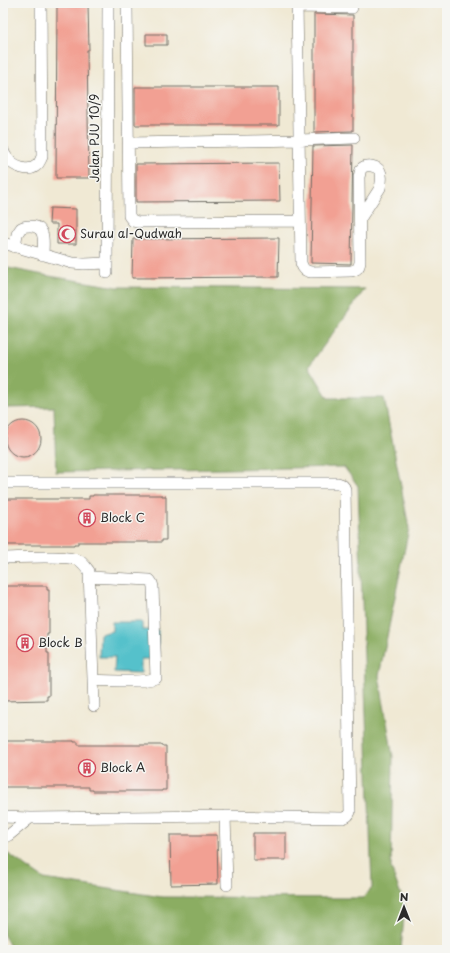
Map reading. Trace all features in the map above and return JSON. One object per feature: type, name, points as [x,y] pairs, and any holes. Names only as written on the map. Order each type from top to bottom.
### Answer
[{"type":"street","points":[[3,150],[7,159],[14,165],[21,168],[33,168],[39,164],[42,157],[41,3]]},
{"type":"street","name":"Jalan PJU 10/9","points":[[43,255],[72,263],[107,268],[108,3]]},
{"type":"street","points":[[127,3],[130,216],[133,221],[300,221]]},
{"type":"street","points":[[352,8],[297,5],[301,263],[305,271],[351,272],[358,269],[360,262],[360,219]]},
{"type":"street","points":[[129,143],[354,138]]},
{"type":"street","points":[[3,243],[15,247],[43,255],[43,235],[40,228],[37,226],[27,226],[21,228],[17,234],[15,247]]},
{"type":"street","points":[[3,483],[338,483],[344,486],[350,788],[350,812],[343,818],[225,816],[3,817]]},
{"type":"street","points":[[3,558],[73,559],[80,561],[89,570],[94,706]]},
{"type":"street","points":[[89,577],[150,580],[153,587],[155,623],[156,678],[136,681],[93,680]]},
{"type":"street","points":[[225,816],[227,885]]},
{"type":"street","points":[[3,838],[30,818]]},
{"type":"green space","points":[[3,267],[117,287],[365,289],[309,366],[328,398],[384,398],[409,528],[379,676],[393,757],[391,868],[405,906],[401,950],[12,950],[3,934],[4,851],[44,879],[162,897],[363,898],[372,888],[358,486],[344,467],[56,472],[54,407],[6,408],[3,412]]},
{"type":"water","points":[[112,622],[142,622],[142,630],[158,630],[158,659],[141,659],[141,673],[114,672],[115,657],[99,657],[100,634],[112,631]]},
{"type":"building","points":[[57,3],[88,3],[89,50],[87,50],[89,178],[56,178]]},
{"type":"building","points":[[314,14],[353,15],[353,131],[314,132]]},
{"type":"building","points":[[146,34],[167,34],[167,45],[146,45]]},
{"type":"building","points":[[135,87],[279,87],[279,125],[135,125]]},
{"type":"building","points":[[353,145],[351,264],[311,263],[313,146]]},
{"type":"building","points":[[279,163],[280,201],[136,202],[136,164]]},
{"type":"building","name":"Surau al-Qudwah","points":[[50,208],[76,209],[76,244],[57,244],[57,224],[49,224]]},
{"type":"building","points":[[279,238],[278,277],[132,278],[133,239]]},
{"type":"building","points":[[26,421],[36,426],[40,432],[40,446],[36,452],[30,456],[20,457],[10,452],[6,446],[5,436],[10,426],[16,422]]},
{"type":"building","name":"Block C","points":[[89,496],[166,496],[166,540],[162,540],[162,542],[78,542],[78,544],[74,545],[3,544],[4,499],[89,499]]},
{"type":"building","name":"Block B","points":[[3,586],[47,586],[47,590],[49,590],[49,634],[47,634],[47,653],[49,653],[49,696],[47,696],[47,700],[3,701]]},
{"type":"building","name":"Block A","points":[[4,741],[74,741],[78,742],[78,745],[166,746],[166,790],[93,791],[89,790],[89,787],[4,787]]},
{"type":"building","points":[[253,833],[286,833],[286,860],[253,860]]},
{"type":"building","points":[[170,835],[217,835],[218,884],[171,885]]},
{"type":"place","name":"Surau al-Qudwah","points":[[67,234]]},
{"type":"place","name":"Block C","points":[[87,518]]},
{"type":"place","name":"Block B","points":[[25,643]]},
{"type":"place","name":"Block A","points":[[87,768]]}]
